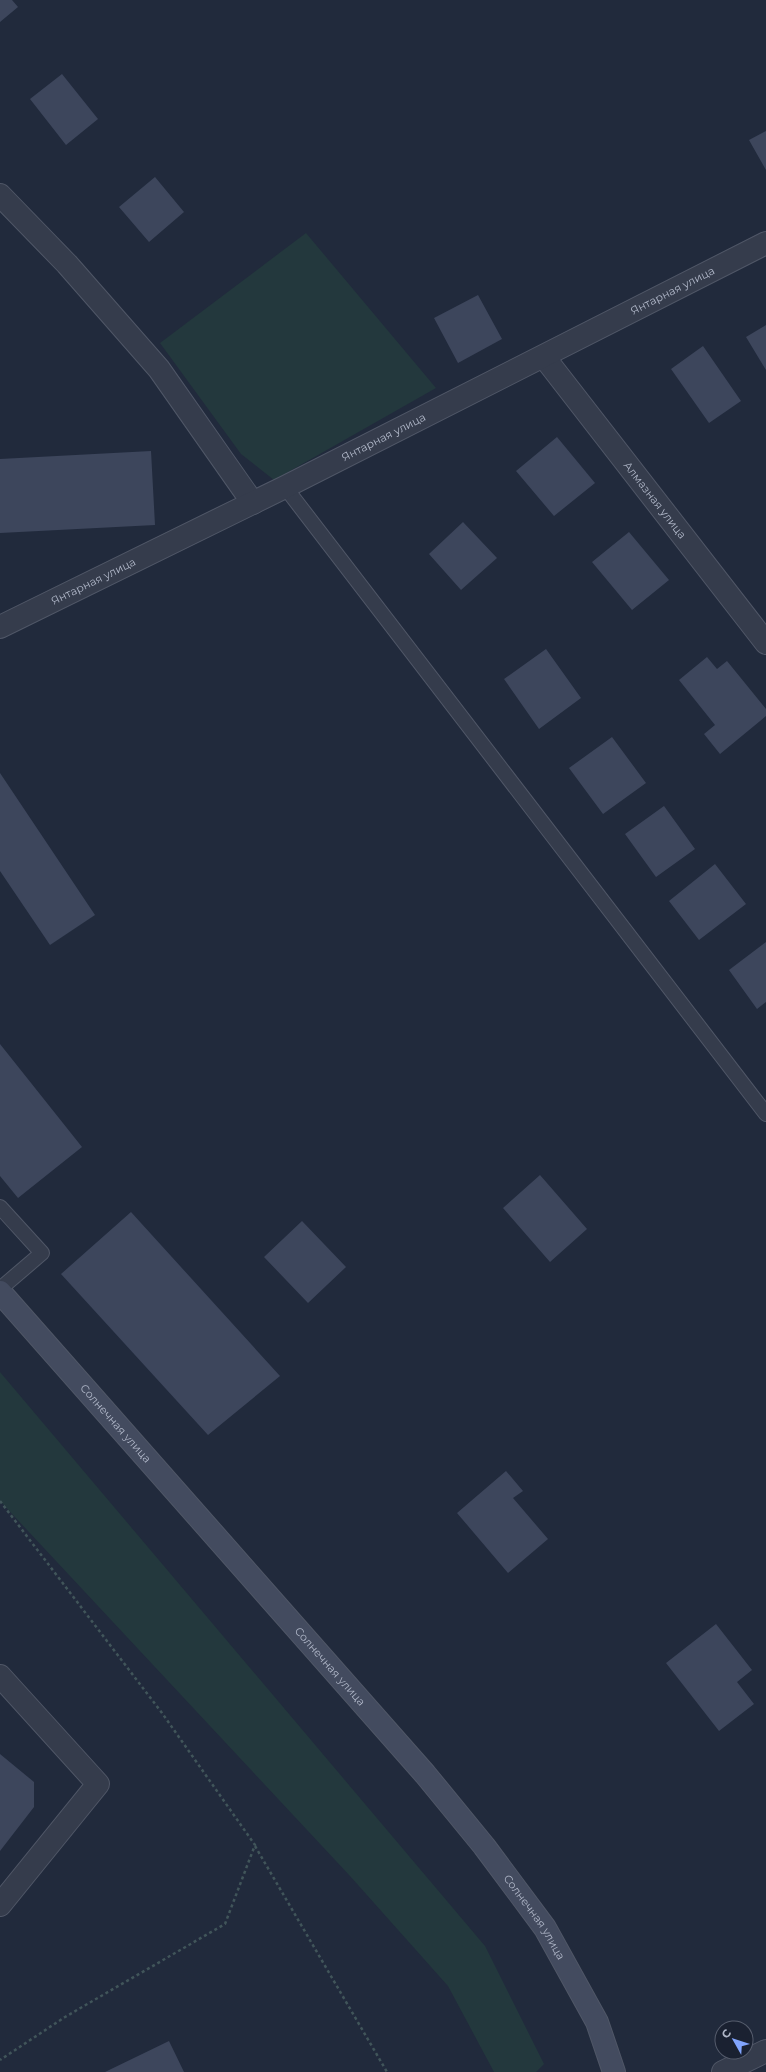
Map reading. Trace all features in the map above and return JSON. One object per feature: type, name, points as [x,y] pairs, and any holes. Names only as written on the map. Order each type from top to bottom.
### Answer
[{"type":"street","points":[[0,195],[67,264],[159,369],[252,503]]},
{"type":"street","name":"Янтарная улица","points":[[0,627],[285,487],[766,243]]},
{"type":"street","name":"Алмазная улица","points":[[544,356],[766,643]]},
{"type":"street","name":"Солнечная улица","points":[[0,1291],[425,1774],[484,1846],[545,1928],[596,2022],[614,2072]]},
{"type":"street","points":[[0,1676],[98,1784],[0,1904]]},
{"type":"street","points":[[723,2072],[766,2051]]},
{"type":"lane","points":[[285,487],[766,1114]]},
{"type":"lane","points":[[0,1207],[42,1253],[0,1291]]},
{"type":"path","points":[[0,1501],[162,1713],[255,1845],[387,2072]]},
{"type":"path","points":[[0,2060],[65,2017],[225,1924],[255,1845]]},
{"type":"green space","points":[[306,233],[436,388],[274,480],[241,454],[160,343]]},
{"type":"green space","points":[[0,1372],[485,1946],[544,2064],[536,2072],[494,2072],[448,1986],[350,1876],[0,1501]]},
{"type":"building","points":[[0,0],[12,0],[18,7],[0,22]]},
{"type":"building","points":[[62,74],[98,119],[66,145],[30,99]]},
{"type":"building","points":[[766,131],[766,170],[749,140]]},
{"type":"building","points":[[155,177],[184,212],[149,242],[119,207]]},
{"type":"building","points":[[478,295],[502,339],[458,363],[434,318]]},
{"type":"building","points":[[766,325],[766,370],[746,337]]},
{"type":"building","points":[[703,346],[741,401],[709,423],[671,369]]},
{"type":"building","points":[[557,437],[595,483],[554,516],[516,471]]},
{"type":"building","points":[[151,451],[155,525],[0,533],[0,459]]},
{"type":"building","points":[[463,522],[497,558],[461,590],[429,554]]},
{"type":"building","points":[[629,532],[669,580],[632,610],[592,562]]},
{"type":"building","points":[[546,649],[581,698],[539,729],[504,679]]},
{"type":"building","points":[[707,657],[717,669],[727,661],[766,709],[766,716],[720,754],[704,734],[715,725],[679,680]]},
{"type":"building","points":[[612,737],[646,783],[603,814],[569,768]]},
{"type":"building","points":[[0,773],[95,915],[50,945],[0,871]]},
{"type":"building","points":[[664,806],[695,849],[656,877],[625,834]]},
{"type":"building","points":[[715,864],[746,904],[699,940],[669,901]]},
{"type":"building","points":[[766,942],[766,1002],[757,1009],[729,970]]},
{"type":"building","points":[[0,1044],[82,1147],[18,1198],[0,1176]]},
{"type":"building","points":[[540,1175],[587,1229],[550,1262],[503,1208]]},
{"type":"building","points":[[131,1212],[280,1376],[208,1435],[61,1274]]},
{"type":"building","points":[[302,1221],[346,1267],[308,1303],[264,1257]]},
{"type":"building","points":[[506,1471],[523,1491],[513,1498],[548,1539],[508,1573],[457,1513]]},
{"type":"building","points":[[716,1624],[752,1670],[737,1682],[754,1704],[719,1731],[666,1663]]},
{"type":"building","points":[[0,1754],[34,1782],[34,1807],[0,1851]]},
{"type":"building","points":[[169,2041],[184,2072],[105,2072]]}]
